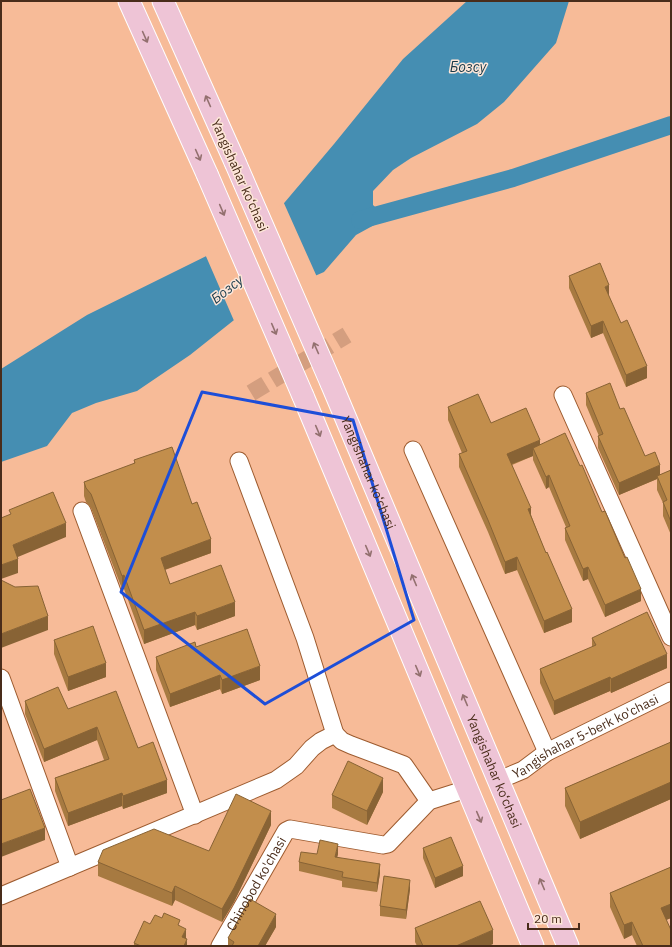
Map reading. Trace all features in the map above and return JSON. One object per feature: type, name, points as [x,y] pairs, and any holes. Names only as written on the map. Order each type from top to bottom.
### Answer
[{"type":"main road","points":[[130,1],[303,396],[533,946]]},
{"type":"main road","name":"Yangishahar ko‘chasi","points":[[164,1],[331,383],[568,946]]},
{"type":"street","points":[[563,395],[671,637]]},
{"type":"street","points":[[413,450],[547,752]]},
{"type":"street","points":[[239,461],[305,638],[335,734],[342,741],[404,765],[429,801]]},
{"type":"street","points":[[82,511],[195,815]]},
{"type":"street","points":[[1,678],[70,866]]},
{"type":"street","name":"Yangishahar 5-berk ko'chasi","points":[[498,780],[523,770],[547,752],[671,691]]},
{"type":"street","points":[[1,896],[276,780],[296,766],[312,748],[321,741],[335,734]]},
{"type":"street","name":"Chinobod ko'chasi","points":[[220,946],[286,831],[290,829],[383,845],[388,844],[429,801],[467,789]]},
{"type":"highlighted area","points":[[202,392],[353,420],[414,620],[265,704],[121,592]]},
{"type":"water","name":"Бозсу","points":[[467,1],[569,1],[556,43],[504,102],[477,124],[411,158],[393,170],[373,191],[373,205],[387,218],[356,235],[324,272],[278,292],[253,305],[190,355],[137,391],[96,403],[72,413],[47,446],[1,462],[1,369],[87,315],[263,228],[403,59]]},
{"type":"pier","points":[[283,201],[317,277],[254,307],[235,323],[205,254],[262,226]]},
{"type":"building","points":[[600,263],[609,285],[605,287],[621,323],[627,320],[647,366],[626,375],[603,321],[591,326],[569,276]]},
{"type":"building","points":[[610,383],[620,409],[624,408],[645,456],[655,452],[660,465],[619,483],[598,436],[603,434],[586,393]]},
{"type":"building","points":[[478,394],[491,423],[526,408],[540,440],[507,454],[531,508],[528,509],[546,553],[547,552],[572,609],[544,621],[517,557],[505,562],[459,454],[467,451],[448,407]]},
{"type":"building","points":[[565,433],[580,466],[582,465],[602,512],[605,511],[625,558],[627,557],[641,589],[605,605],[588,567],[583,569],[565,528],[570,526],[549,475],[546,477],[533,448]]},
{"type":"building","points":[[172,447],[192,504],[197,502],[211,539],[161,558],[170,584],[221,565],[235,602],[197,616],[195,612],[144,630],[124,575],[122,576],[91,494],[86,488],[84,482],[135,463],[134,460]]},
{"type":"building","points":[[671,470],[671,522],[663,502],[667,500],[657,476]]},
{"type":"building","points":[[53,492],[66,523],[13,545],[18,559],[1,565],[1,518],[11,514],[9,510]]},
{"type":"building","points":[[1,580],[15,587],[38,586],[48,616],[1,634]]},
{"type":"building","points":[[647,612],[667,654],[611,679],[610,677],[554,701],[540,669],[596,645],[592,638]]},
{"type":"building","points":[[93,626],[106,663],[68,677],[54,640]]},
{"type":"building","points":[[247,629],[260,666],[222,680],[220,675],[170,694],[156,657],[195,642],[196,647]]},
{"type":"building","points":[[58,687],[68,709],[116,691],[138,748],[153,742],[167,780],[123,796],[122,793],[68,813],[55,778],[109,759],[97,727],[44,749],[25,701]]},
{"type":"building","points":[[671,742],[671,782],[580,822],[565,788]]},
{"type":"building","points":[[348,761],[383,778],[367,811],[332,795]]},
{"type":"building","points":[[30,789],[45,828],[1,844],[1,800]]},
{"type":"building","points":[[236,794],[271,811],[234,888],[222,909],[175,886],[172,893],[98,862],[103,850],[154,829],[209,851]]},
{"type":"building","points":[[451,837],[463,866],[435,878],[423,848]]},
{"type":"building","points":[[320,840],[338,844],[335,857],[380,864],[377,883],[342,877],[343,872],[299,862],[301,852],[317,854]]},
{"type":"building","points":[[671,867],[671,904],[661,908],[671,930],[671,946],[643,946],[632,922],[624,925],[610,893]]},
{"type":"building","points":[[384,876],[410,880],[406,910],[380,906]]},
{"type":"building","points":[[250,899],[276,914],[258,946],[232,946],[234,942],[228,938]]},
{"type":"building","points":[[480,901],[493,930],[456,946],[423,946],[415,928]]},
{"type":"building","points":[[164,913],[180,920],[178,925],[186,929],[182,937],[187,939],[184,946],[141,946],[134,943],[144,921],[150,924],[155,915],[162,918]]},
{"type":"waterway","points":[[360,220],[513,178],[671,125]]},
{"type":"tunnel","points":[[251,393],[347,335]]}]
